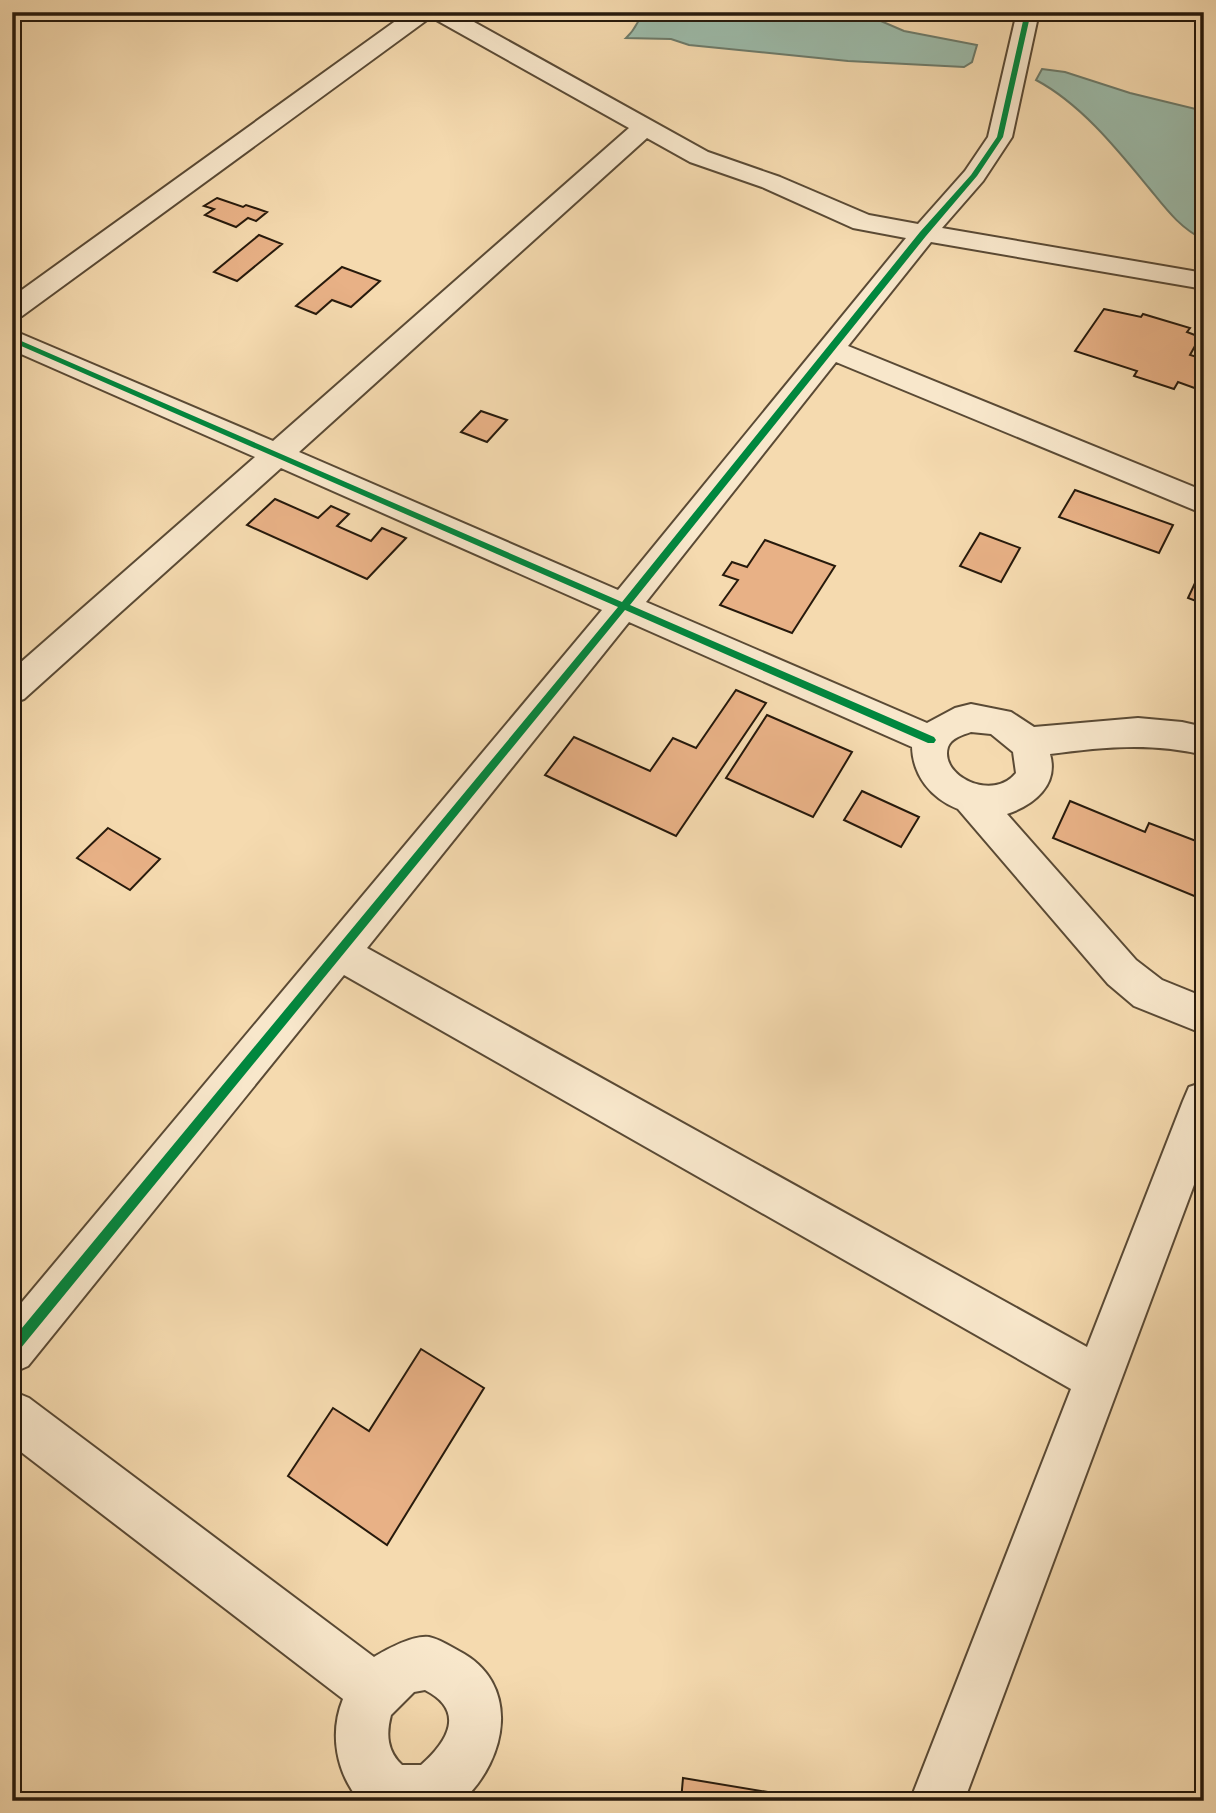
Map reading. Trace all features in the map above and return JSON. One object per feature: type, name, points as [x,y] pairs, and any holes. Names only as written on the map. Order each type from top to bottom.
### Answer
[{"type":"street","points":[[12,310],[423,12]]},
{"type":"street","points":[[439,12],[699,157],[771,182],[862,222],[1204,281]]},
{"type":"street","points":[[12,1350],[624,606],[923,234],[974,176],[1000,137],[1028,12]]},
{"type":"street","points":[[12,690],[645,127]]},
{"type":"street","points":[[12,340],[931,740]]},
{"type":"street","points":[[832,350],[1204,503]]},
{"type":"street","points":[[967,718],[1000,723],[1027,742],[1034,755],[1035,769],[1031,781],[1021,792],[1007,799],[990,802],[971,799],[954,792],[940,781],[928,754],[931,740],[952,722],[967,718]]},
{"type":"street","points":[[1027,742],[1154,731],[1181,734],[1204,741]]},
{"type":"street","points":[[971,799],[1122,972],[1148,993],[1204,1016]]},
{"type":"street","points":[[339,951],[1099,1379]]},
{"type":"street","points":[[937,1801],[1204,1101]]},
{"type":"street","points":[[12,1415],[375,1691]]},
{"type":"shaded area","points":[[645,12],[860,12],[904,31],[977,45],[972,62],[964,67],[848,61],[689,45],[671,39],[626,38]]},
{"type":"shaded area","points":[[1042,69],[1065,72],[1130,93],[1204,111],[1204,240],[1174,217],[1083,114],[1036,80]]},
{"type":"building","points":[[217,198],[267,212],[256,221],[248,218],[236,227],[205,215],[214,209],[204,206]]},
{"type":"building","points":[[259,235],[282,244],[237,281],[214,272]]},
{"type":"building","points":[[342,267],[380,281],[351,307],[332,300],[316,314],[296,306]]},
{"type":"building","points":[[1104,309],[1141,317],[1143,314],[1190,328],[1187,332],[1200,337],[1190,355],[1204,359],[1204,383],[1200,390],[1178,382],[1174,389],[1134,376],[1137,371],[1075,351]]},
{"type":"building","points":[[481,411],[507,420],[487,442],[461,432]]},
{"type":"building","points":[[1075,490],[1173,525],[1159,553],[1059,517]]},
{"type":"building","points":[[275,499],[318,518],[331,506],[349,514],[337,526],[371,541],[382,528],[406,538],[367,579],[247,525]]},
{"type":"building","points":[[980,533],[1020,548],[1001,582],[960,566]]},
{"type":"building","points":[[765,540],[835,566],[792,633],[720,605],[738,580],[723,575],[732,562],[747,567]]},
{"type":"building","points":[[1202,568],[1204,569],[1204,604],[1188,598]]},
{"type":"building","points":[[736,690],[766,703],[676,836],[545,775],[574,737],[650,771],[673,738],[696,748]]},
{"type":"building","points":[[767,715],[852,752],[813,817],[726,778]]},
{"type":"building","points":[[862,791],[919,817],[901,847],[844,820]]},
{"type":"building","points":[[1070,801],[1145,832],[1149,823],[1204,844],[1204,900],[1053,838]]},
{"type":"building","points":[[108,828],[160,859],[130,890],[77,858]]},
{"type":"building","points":[[421,1349],[484,1388],[387,1545],[288,1476],[333,1408],[369,1431]]},
{"type":"building","points":[[683,1778],[822,1801],[681,1801]]},
{"type":"cycle path","points":[[12,1350],[624,606],[923,234],[974,176],[1000,137],[1028,12]]},
{"type":"cycle path","points":[[12,339],[931,740]]}]
